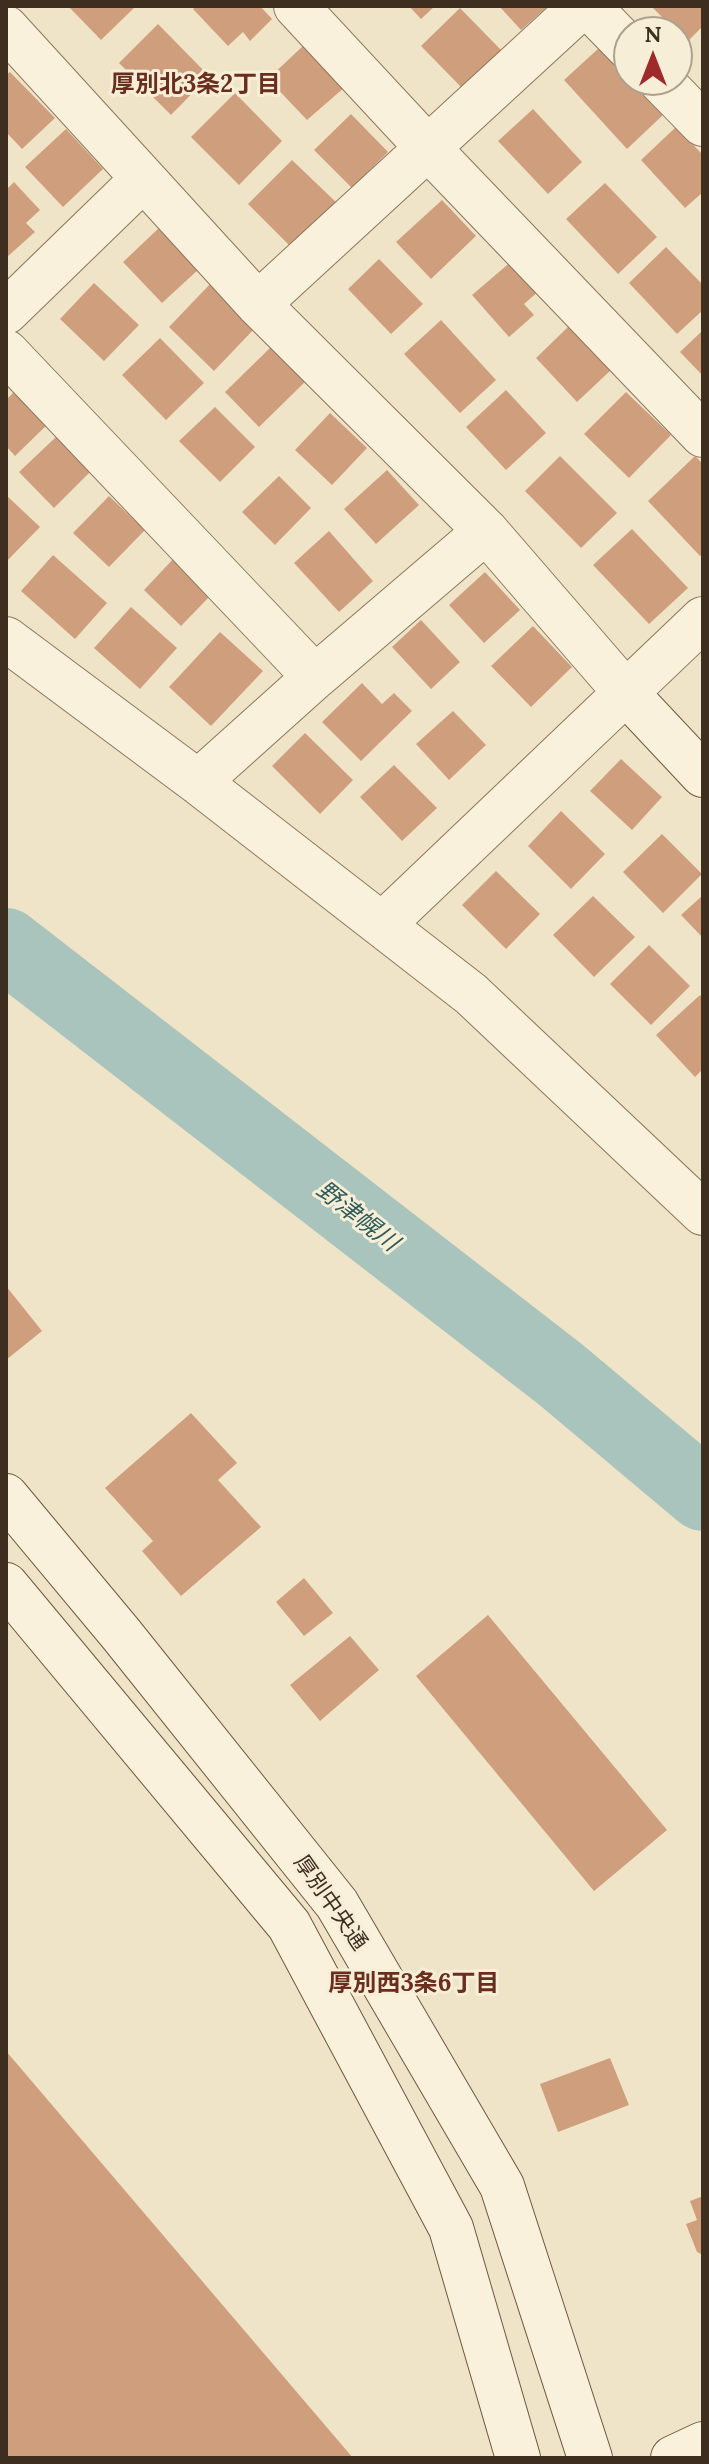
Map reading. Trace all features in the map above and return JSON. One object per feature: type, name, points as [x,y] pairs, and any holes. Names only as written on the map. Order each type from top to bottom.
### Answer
[{"type":"street","points":[[296,6],[703,435]]},
{"type":"street","points":[[258,304],[585,6],[613,33]]},
{"type":"street","points":[[6,28],[258,304],[486,531],[627,694],[703,775]]},
{"type":"street","points":[[676,96],[703,124]]},
{"type":"street","points":[[6,312],[143,179]]},
{"type":"street","points":[[6,352],[315,677]]},
{"type":"street","points":[[198,782],[486,531]]},
{"type":"street","points":[[382,925],[703,619]]},
{"type":"street","points":[[6,639],[198,782],[471,994],[703,1213]]},
{"type":"street","name":"厚別中央通","points":[[6,1496],[337,1904],[502,2186],[590,2458]]},
{"type":"street","name":"厚別中央通","points":[[6,1585],[289,1925],[451,2228],[518,2458]]},
{"type":"street","points":[[673,2458],[703,2444]]},
{"type":"building","points":[[68,6],[136,6],[101,40]]},
{"type":"building","points":[[196,6],[260,6],[272,19],[250,41],[243,32],[228,46],[193,9]]},
{"type":"building","points":[[409,6],[435,6],[421,19]]},
{"type":"building","points":[[499,6],[548,6],[521,30]]},
{"type":"building","points":[[651,6],[703,6],[703,26],[693,36],[693,16],[661,16]]},
{"type":"building","points":[[460,8],[501,50],[462,88],[421,46]]},
{"type":"building","points":[[158,24],[209,76],[171,115],[119,63]]},
{"type":"building","points":[[305,44],[345,87],[307,120],[268,79]]},
{"type":"building","points":[[600,47],[613,61],[613,96],[645,96],[663,115],[627,149],[564,80]]},
{"type":"building","points":[[10,72],[55,118],[22,149],[6,132],[6,75]]},
{"type":"building","points":[[235,93],[282,141],[239,185],[191,137]]},
{"type":"building","points":[[533,109],[582,162],[548,194],[498,141]]},
{"type":"building","points":[[351,114],[388,152],[352,188],[314,150]]},
{"type":"building","points":[[676,127],[703,155],[703,192],[685,208],[641,160]]},
{"type":"building","points":[[66,129],[103,169],[63,207],[25,167]]},
{"type":"building","points":[[292,160],[339,205],[294,250],[248,204]]},
{"type":"building","points":[[14,182],[40,210],[26,223],[35,232],[7,257],[6,190]]},
{"type":"building","points":[[605,183],[657,237],[618,274],[566,219]]},
{"type":"building","points":[[442,200],[476,236],[431,279],[396,242]]},
{"type":"building","points":[[160,227],[199,269],[162,303],[123,262]]},
{"type":"building","points":[[666,247],[703,285],[703,310],[677,334],[629,283]]},
{"type":"building","points":[[379,259],[423,304],[391,334],[348,289]]},
{"type":"building","points":[[513,260],[540,290],[524,304],[534,315],[509,337],[472,295]]},
{"type":"building","points":[[94,283],[139,325],[104,361],[60,319]]},
{"type":"building","points":[[211,283],[256,327],[214,371],[169,327]]},
{"type":"building","points":[[441,320],[496,380],[460,413],[404,354]]},
{"type":"building","points":[[569,326],[611,370],[577,402],[536,358]]},
{"type":"building","points":[[703,330],[703,376],[680,352]]},
{"type":"building","points":[[160,338],[204,383],[166,420],[122,375]]},
{"type":"building","points":[[272,346],[306,381],[259,427],[225,392]]},
{"type":"building","points":[[17,389],[50,422],[15,456],[6,446],[6,400]]},
{"type":"building","points":[[506,390],[546,433],[506,470],[466,427]]},
{"type":"building","points":[[626,392],[671,435],[629,478],[584,434]]},
{"type":"building","points":[[215,407],[255,447],[220,482],[179,441]]},
{"type":"building","points":[[330,413],[367,448],[332,485],[295,450]]},
{"type":"building","points":[[57,436],[91,471],[54,508],[19,472]]},
{"type":"building","points":[[560,456],[617,513],[581,548],[525,491]]},
{"type":"building","points":[[695,456],[703,464],[703,553],[700,556],[648,501]]},
{"type":"building","points":[[387,470],[419,505],[376,544],[344,509]]},
{"type":"building","points":[[279,476],[311,508],[275,545],[242,512]]},
{"type":"building","points":[[6,495],[40,527],[6,562]]},
{"type":"building","points":[[109,496],[145,530],[109,567],[73,533]]},
{"type":"building","points":[[632,529],[688,588],[649,624],[593,565]]},
{"type":"building","points":[[329,531],[373,581],[339,612],[294,563]]},
{"type":"building","points":[[53,555],[107,603],[75,639],[21,591]]},
{"type":"building","points":[[175,557],[213,593],[181,626],[144,590]]},
{"type":"building","points":[[485,572],[520,610],[484,643],[449,605]]},
{"type":"building","points":[[131,607],[177,648],[140,689],[94,648]]},
{"type":"building","points":[[421,620],[460,662],[431,689],[392,647]]},
{"type":"building","points":[[533,626],[572,667],[531,707],[491,666]]},
{"type":"building","points":[[220,632],[263,671],[211,726],[169,687]]},
{"type":"building","points":[[362,683],[382,704],[394,693],[412,711],[361,761],[322,722]]},
{"type":"building","points":[[453,711],[486,745],[449,780],[416,744]]},
{"type":"building","points":[[305,733],[353,780],[320,814],[272,766]]},
{"type":"building","points":[[621,759],[662,797],[632,830],[590,791]]},
{"type":"building","points":[[394,765],[437,808],[402,841],[360,797]]},
{"type":"building","points":[[561,811],[605,854],[571,889],[528,846]]},
{"type":"building","points":[[662,834],[702,874],[663,913],[623,872]]},
{"type":"building","points":[[496,871],[540,914],[506,949],[462,905]]},
{"type":"building","points":[[703,895],[703,938],[681,915]]},
{"type":"building","points":[[593,896],[635,937],[594,977],[553,935]]},
{"type":"building","points":[[649,945],[690,986],[651,1025],[610,984]]},
{"type":"building","points":[[700,995],[703,999],[703,1069],[695,1077],[656,1035]]},
{"type":"building","points":[[6,1286],[42,1331],[6,1360]]},
{"type":"building","points":[[191,1413],[237,1463],[218,1480],[261,1527],[181,1596],[142,1551],[153,1541],[105,1488]]},
{"type":"building","points":[[304,1578],[333,1613],[304,1636],[276,1602]]},
{"type":"building","points":[[488,1615],[667,1830],[594,1891],[416,1676]]},
{"type":"building","points":[[350,1636],[379,1670],[320,1721],[290,1685]]},
{"type":"building","points":[[6,2051],[353,2458],[6,2458]]},
{"type":"building","points":[[610,2058],[629,2105],[558,2132],[540,2084]]},
{"type":"building","points":[[703,2196],[703,2255],[697,2252],[686,2224],[697,2220],[690,2201]]},
{"type":"waterway","name":"野津幌川","points":[[6,945],[560,1374],[703,1494]]},
{"type":"district","name":"厚別北3条2丁目","points":[[196,85]]},
{"type":"district","name":"厚別西3条6丁目","points":[[414,1984]]}]
